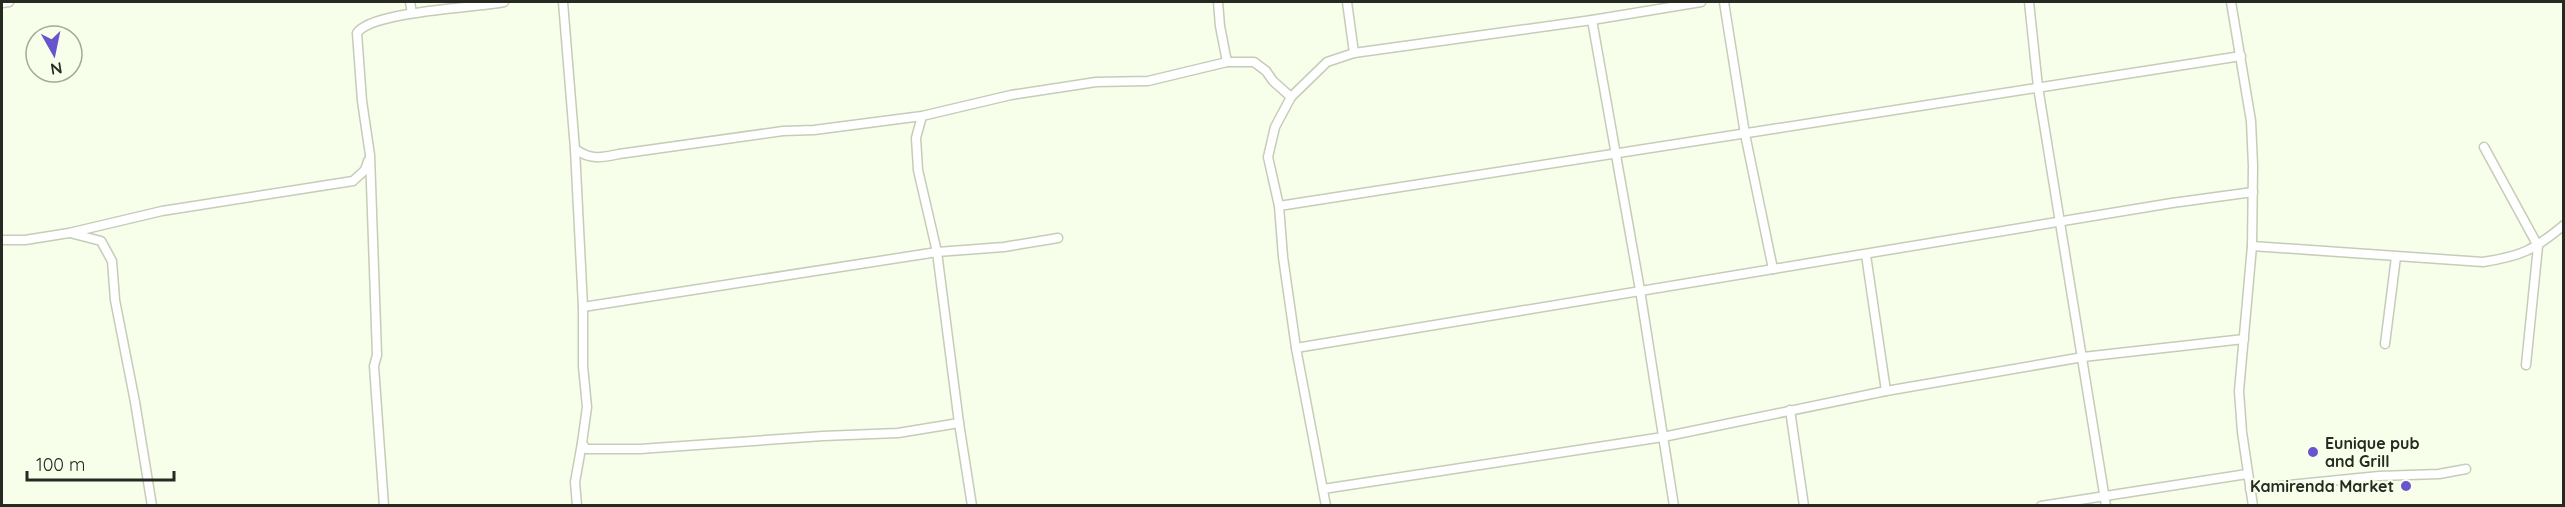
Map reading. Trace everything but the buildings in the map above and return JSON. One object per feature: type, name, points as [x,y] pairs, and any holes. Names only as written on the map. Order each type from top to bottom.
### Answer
[{"type":"street","points":[[2,3],[9,2]]},
{"type":"street","points":[[410,2],[412,14]]},
{"type":"street","points":[[384,506],[374,366],[376,355],[375,255],[370,155],[362,101],[357,33],[368,23],[412,14],[504,2]]},
{"type":"street","points":[[562,2],[575,149],[586,407],[575,482],[577,506]]},
{"type":"street","points":[[1218,2],[1227,62]]},
{"type":"street","points":[[1347,2],[1354,53]]},
{"type":"street","points":[[1326,506],[1296,348],[1283,257],[1279,206],[1268,157],[1275,127],[1291,97],[1327,62],[1354,53],[1592,20],[1701,2]]},
{"type":"street","points":[[1724,2],[1745,134],[1773,269]]},
{"type":"street","points":[[2029,2],[2038,87],[2106,506]]},
{"type":"street","points":[[2231,2],[2251,121],[2252,246],[2239,391],[2247,474],[2253,506]]},
{"type":"street","points":[[1592,20],[1640,290],[1674,506]]},
{"type":"street","points":[[1279,206],[2241,56]]},
{"type":"street","points":[[575,149],[586,157],[600,158],[771,133],[814,130],[921,116],[1011,95],[1096,82],[1148,81],[1227,62],[1254,62],[1291,97]]},
{"type":"street","points":[[921,116],[916,138],[918,170],[937,252],[958,423],[972,506]]},
{"type":"street","points":[[2484,147],[2538,246],[2526,365]]},
{"type":"street","points":[[2,240],[25,240],[69,233],[162,211],[353,182],[365,170],[370,155]]},
{"type":"street","points":[[1296,348],[1640,290],[2253,192]]},
{"type":"street","points":[[2252,246],[2483,262],[2516,256],[2538,246],[2564,225]]},
{"type":"street","points":[[69,233],[101,241],[112,261],[114,300],[137,412],[152,506]]},
{"type":"street","points":[[583,307],[937,252],[1004,247],[1058,238]]},
{"type":"street","points":[[1866,255],[1886,391]]},
{"type":"street","points":[[2385,344],[2396,257]]},
{"type":"street","points":[[1323,489],[1663,436],[1886,391],[2083,357],[2244,339]]},
{"type":"street","points":[[1790,410],[1804,506]]},
{"type":"street","points":[[582,443],[586,449],[640,449],[898,433],[958,423]]},
{"type":"street","points":[[2250,489],[2379,476],[2439,474],[2466,469]]},
{"type":"street","points":[[2041,506],[2247,474]]},
{"type":"place","name":"Eunique pub and Grill","points":[[2313,452]]},
{"type":"place","name":"Kamirenda Market","points":[[2406,486]]}]
